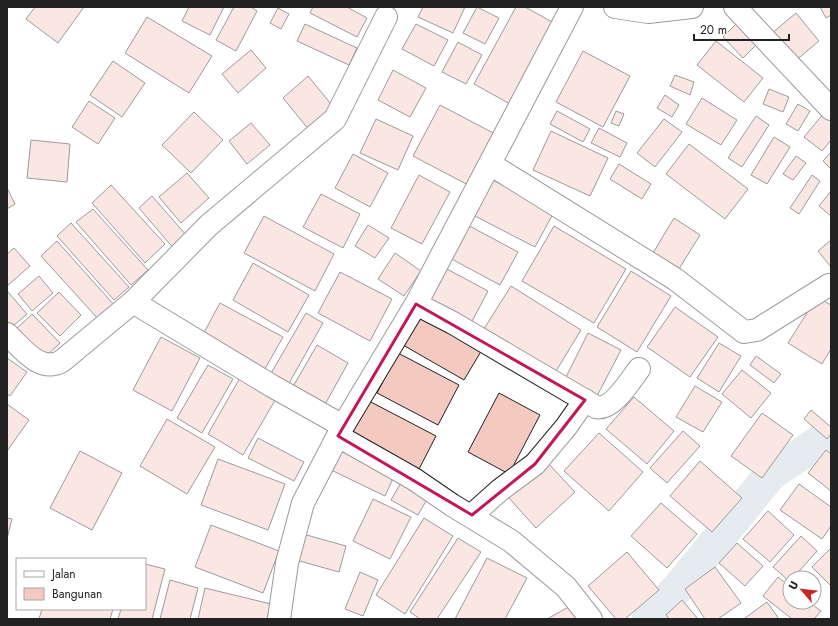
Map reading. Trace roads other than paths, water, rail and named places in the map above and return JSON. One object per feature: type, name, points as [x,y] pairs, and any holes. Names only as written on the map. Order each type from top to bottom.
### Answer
[{"type":"street","points":[[279,619],[287,563],[304,503],[340,431],[416,304],[572,7]]},
{"type":"street","points":[[616,7],[648,12],[692,7]]},
{"type":"street","points":[[735,7],[831,109]]},
{"type":"street","points":[[7,334],[38,362],[48,366],[52,365],[62,361],[133,302],[209,225],[335,119],[386,17]]},
{"type":"street","points":[[490,164],[675,279],[744,332],[757,330],[829,285]]},
{"type":"street","points":[[133,302],[272,386],[414,478],[452,505],[472,515],[511,541],[566,587],[592,619]]},
{"type":"street","points":[[416,304],[453,323],[596,407],[607,407],[639,369]]},
{"type":"street","points":[[472,515],[500,490],[535,464],[566,427],[585,400]]},
{"type":"waterway","points":[[648,619],[678,588],[771,474],[822,440]]}]
